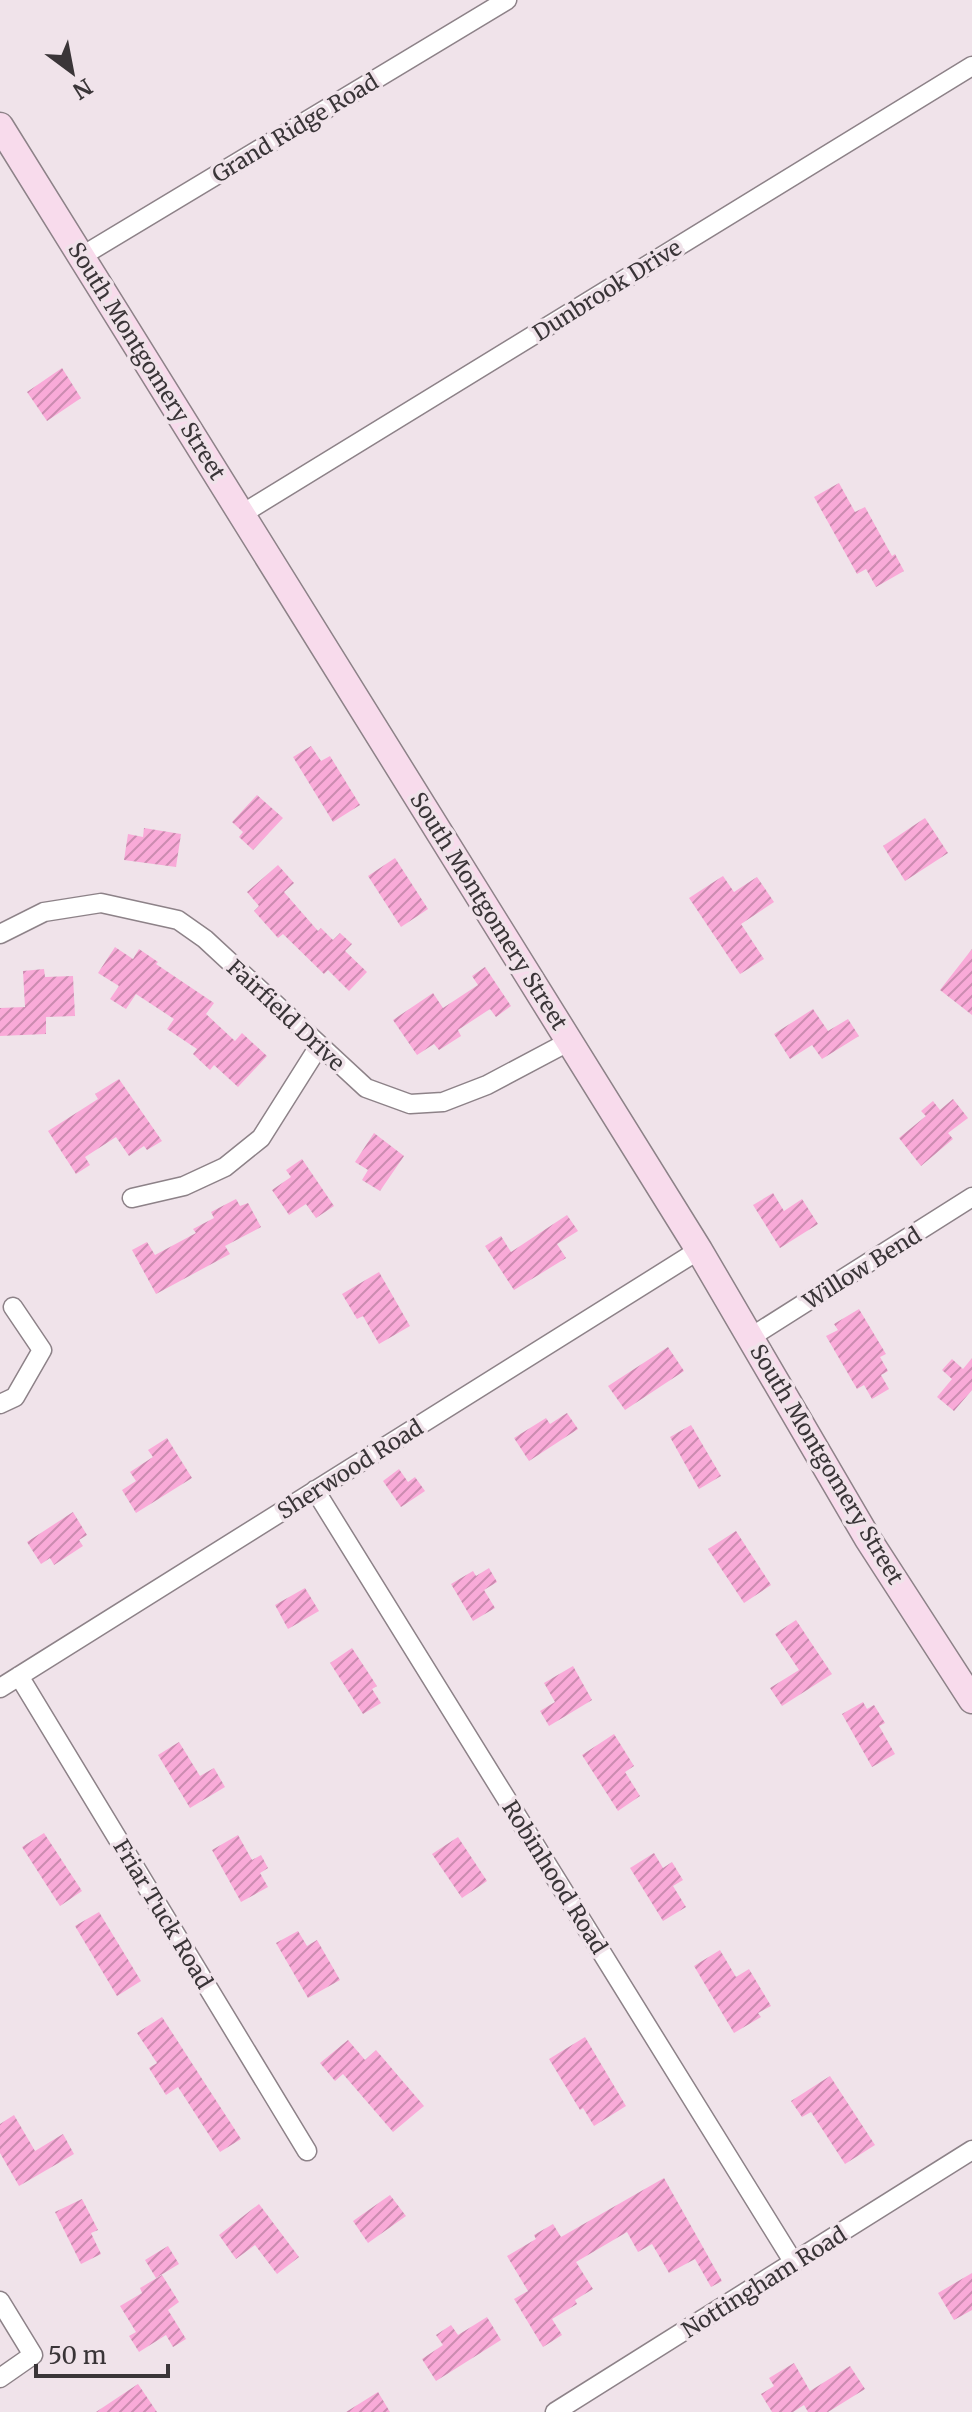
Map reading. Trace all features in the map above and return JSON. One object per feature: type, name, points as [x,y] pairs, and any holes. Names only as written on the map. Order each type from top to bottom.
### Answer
[{"type":"street","name":"Grand Ridge Road","points":[[82,256],[507,0]]},
{"type":"street","name":"Dunbrook Drive","points":[[242,514],[972,66]]},
{"type":"street","name":"South Montgomery Street","points":[[0,126],[570,1041],[699,1250],[868,1539],[972,1700]]},
{"type":"street","name":"Fairfield Drive","points":[[0,934],[44,912],[101,903],[178,920],[205,939],[366,1088],[410,1104],[443,1102],[487,1085],[570,1041]]},
{"type":"street","points":[[132,1198],[184,1186],[225,1167],[261,1138],[319,1046]]},
{"type":"street","name":"Willow Bend","points":[[751,1337],[972,1197]]},
{"type":"street","name":"Sherwood Road","points":[[0,1688],[699,1250]]},
{"type":"street","points":[[0,1404],[15,1397],[42,1350],[13,1307]]},
{"type":"street","name":"Robinhood Road","points":[[315,1490],[794,2263]]},
{"type":"street","name":"Friar Tuck Road","points":[[19,1676],[307,2151]]},
{"type":"street","name":"Nottingham Road","points":[[555,2412],[972,2150]]},
{"type":"street","points":[[0,2301],[33,2355],[0,2378]]},
{"type":"building","points":[[62,368],[81,398],[47,421],[27,392]]},
{"type":"building","points":[[839,483],[855,512],[865,507],[892,556],[895,554],[904,571],[876,587],[866,569],[857,574],[814,497]]},
{"type":"building","points":[[311,746],[321,761],[330,756],[360,805],[333,822],[293,757]]},
{"type":"building","points":[[257,795],[283,818],[253,850],[239,837],[243,832],[232,822]]},
{"type":"building","points":[[925,818],[948,853],[905,881],[883,846]]},
{"type":"building","points":[[144,828],[181,834],[176,867],[124,860],[128,834],[143,837]]},
{"type":"building","points":[[395,858],[428,909],[401,927],[368,876]]},
{"type":"building","points":[[278,865],[294,883],[284,892],[318,931],[321,928],[333,940],[340,933],[352,944],[345,951],[367,972],[349,991],[328,970],[324,974],[283,934],[278,938],[254,911],[259,906],[247,892]]},
{"type":"building","points":[[723,876],[734,892],[757,877],[774,902],[741,924],[764,959],[740,974],[689,898]]},
{"type":"building","points":[[115,947],[133,959],[139,949],[158,962],[156,964],[214,1003],[206,1014],[235,1041],[242,1033],[267,1056],[238,1087],[214,1065],[210,1070],[193,1054],[197,1049],[167,1029],[174,1019],[136,994],[126,1009],[110,999],[119,986],[98,973]]},
{"type":"building","points":[[972,949],[972,1015],[940,990]]},
{"type":"building","points":[[485,967],[511,1006],[496,1017],[490,1009],[458,1030],[461,1036],[439,1050],[434,1044],[417,1055],[393,1020],[433,993],[443,1008],[478,985],[472,976]]},
{"type":"building","points":[[44,969],[45,977],[73,976],[75,1016],[46,1017],[46,1034],[0,1036],[0,1008],[25,1007],[23,971]]},
{"type":"building","points":[[813,1009],[828,1031],[848,1019],[859,1036],[822,1059],[812,1045],[790,1059],[774,1034]]},
{"type":"building","points":[[119,1079],[162,1141],[147,1150],[144,1146],[129,1156],[116,1137],[85,1157],[90,1165],[76,1174],[48,1131],[98,1099],[95,1094]]},
{"type":"building","points":[[953,1099],[968,1118],[948,1133],[953,1139],[921,1166],[899,1138],[926,1116],[921,1111],[933,1101],[940,1110]]},
{"type":"building","points":[[374,1133],[404,1156],[380,1191],[362,1180],[368,1170],[355,1162]]},
{"type":"building","points":[[302,1159],[334,1206],[316,1218],[306,1204],[289,1215],[272,1190],[291,1177],[286,1170]]},
{"type":"building","points":[[773,1193],[784,1211],[802,1199],[818,1224],[780,1248],[753,1205]]},
{"type":"building","points":[[236,1199],[240,1206],[248,1203],[261,1227],[225,1246],[230,1254],[156,1294],[132,1250],[147,1242],[155,1255],[196,1233],[193,1229],[214,1218],[211,1212]]},
{"type":"building","points":[[567,1215],[578,1231],[557,1244],[566,1258],[514,1290],[485,1246],[501,1236],[511,1252]]},
{"type":"building","points":[[379,1272],[410,1326],[379,1344],[363,1316],[357,1319],[342,1294]]},
{"type":"building","points":[[859,1309],[886,1354],[880,1357],[888,1371],[881,1375],[889,1389],[872,1399],[864,1385],[857,1389],[826,1336],[838,1330],[834,1324]]},
{"type":"building","points":[[668,1347],[684,1371],[625,1410],[608,1386]]},
{"type":"building","points":[[972,1358],[972,1390],[954,1411],[937,1397],[952,1379],[942,1370],[952,1359],[963,1369]]},
{"type":"building","points":[[567,1413],[578,1429],[529,1461],[514,1438],[546,1418],[550,1424]]},
{"type":"building","points":[[691,1425],[721,1476],[699,1489],[670,1437]]},
{"type":"building","points":[[167,1438],[192,1478],[136,1513],[122,1490],[136,1481],[130,1472],[153,1457],[148,1450]]},
{"type":"building","points":[[399,1469],[408,1482],[415,1477],[425,1491],[401,1507],[383,1481]]},
{"type":"building","points":[[73,1512],[87,1535],[79,1540],[83,1546],[54,1565],[50,1558],[41,1564],[27,1542]]},
{"type":"building","points":[[736,1531],[771,1585],[744,1603],[708,1549]]},
{"type":"building","points":[[489,1568],[497,1582],[484,1590],[495,1608],[473,1621],[451,1584],[473,1571],[476,1576]]},
{"type":"building","points":[[305,1588],[319,1611],[288,1629],[275,1605]]},
{"type":"building","points":[[796,1620],[832,1674],[782,1706],[770,1688],[799,1670],[775,1634]]},
{"type":"building","points":[[352,1648],[377,1686],[372,1689],[381,1703],[363,1714],[330,1663]]},
{"type":"building","points":[[573,1666],[592,1700],[549,1726],[540,1711],[555,1702],[544,1683]]},
{"type":"building","points":[[863,1702],[867,1709],[874,1705],[885,1723],[879,1726],[895,1754],[872,1767],[842,1714]]},
{"type":"building","points":[[614,1734],[634,1766],[625,1772],[640,1796],[618,1811],[582,1755]]},
{"type":"building","points":[[179,1742],[200,1776],[214,1768],[225,1787],[190,1808],[158,1755]]},
{"type":"building","points":[[44,1833],[82,1891],[60,1906],[22,1847]]},
{"type":"building","points":[[238,1835],[252,1860],[261,1855],[268,1868],[260,1873],[268,1887],[241,1902],[212,1850]]},
{"type":"building","points":[[458,1837],[487,1881],[462,1898],[432,1854]]},
{"type":"building","points":[[654,1853],[663,1868],[672,1862],[683,1880],[673,1886],[686,1907],[663,1921],[630,1868]]},
{"type":"building","points":[[99,1912],[141,1981],[117,1996],[75,1926]]},
{"type":"building","points":[[298,1931],[307,1946],[317,1940],[340,1980],[308,1998],[276,1943]]},
{"type":"building","points":[[720,1950],[736,1977],[749,1969],[771,2006],[758,2013],[761,2017],[734,2033],[694,1966]]},
{"type":"building","points":[[162,2017],[241,2139],[220,2152],[178,2087],[166,2095],[149,2068],[157,2063],[137,2033]]},
{"type":"building","points":[[585,2037],[626,2106],[594,2126],[583,2108],[580,2110],[549,2059]]},
{"type":"building","points":[[348,2040],[365,2060],[376,2050],[424,2106],[393,2132],[343,2074],[335,2081],[320,2063]]},
{"type":"building","points":[[830,2076],[875,2145],[845,2164],[811,2112],[802,2117],[791,2101]]},
{"type":"building","points":[[14,2115],[35,2151],[63,2134],[74,2154],[19,2186],[0,2153],[0,2124]]},
{"type":"building","points":[[664,2178],[722,2281],[711,2287],[695,2259],[669,2273],[652,2244],[638,2252],[627,2232],[576,2262],[593,2289],[575,2300],[577,2304],[552,2319],[562,2335],[543,2347],[514,2299],[528,2291],[507,2256],[536,2239],[534,2235],[553,2224],[561,2237]]},
{"type":"building","points":[[390,2195],[406,2216],[368,2243],[353,2221]]},
{"type":"building","points":[[82,2199],[98,2230],[91,2233],[101,2254],[81,2264],[55,2212]]},
{"type":"building","points":[[259,2204],[299,2257],[277,2274],[255,2245],[236,2259],[219,2235]]},
{"type":"building","points":[[168,2246],[179,2264],[156,2278],[145,2260]]},
{"type":"building","points":[[972,2273],[972,2310],[954,2320],[938,2293]]},
{"type":"building","points":[[162,2275],[179,2302],[168,2310],[186,2339],[173,2347],[166,2335],[139,2352],[129,2336],[136,2332],[120,2306],[142,2293],[140,2288]]},
{"type":"building","points":[[487,2317],[501,2340],[436,2381],[422,2359],[443,2345],[436,2335],[451,2325],[458,2335]]},
{"type":"building","points":[[794,2363],[810,2391],[850,2366],[865,2389],[828,2412],[808,2412],[804,2405],[793,2412],[772,2412],[761,2394],[774,2386],[769,2378]]},
{"type":"building","points":[[138,2384],[157,2412],[96,2412]]},
{"type":"building","points":[[378,2392],[390,2412],[346,2412]]}]
